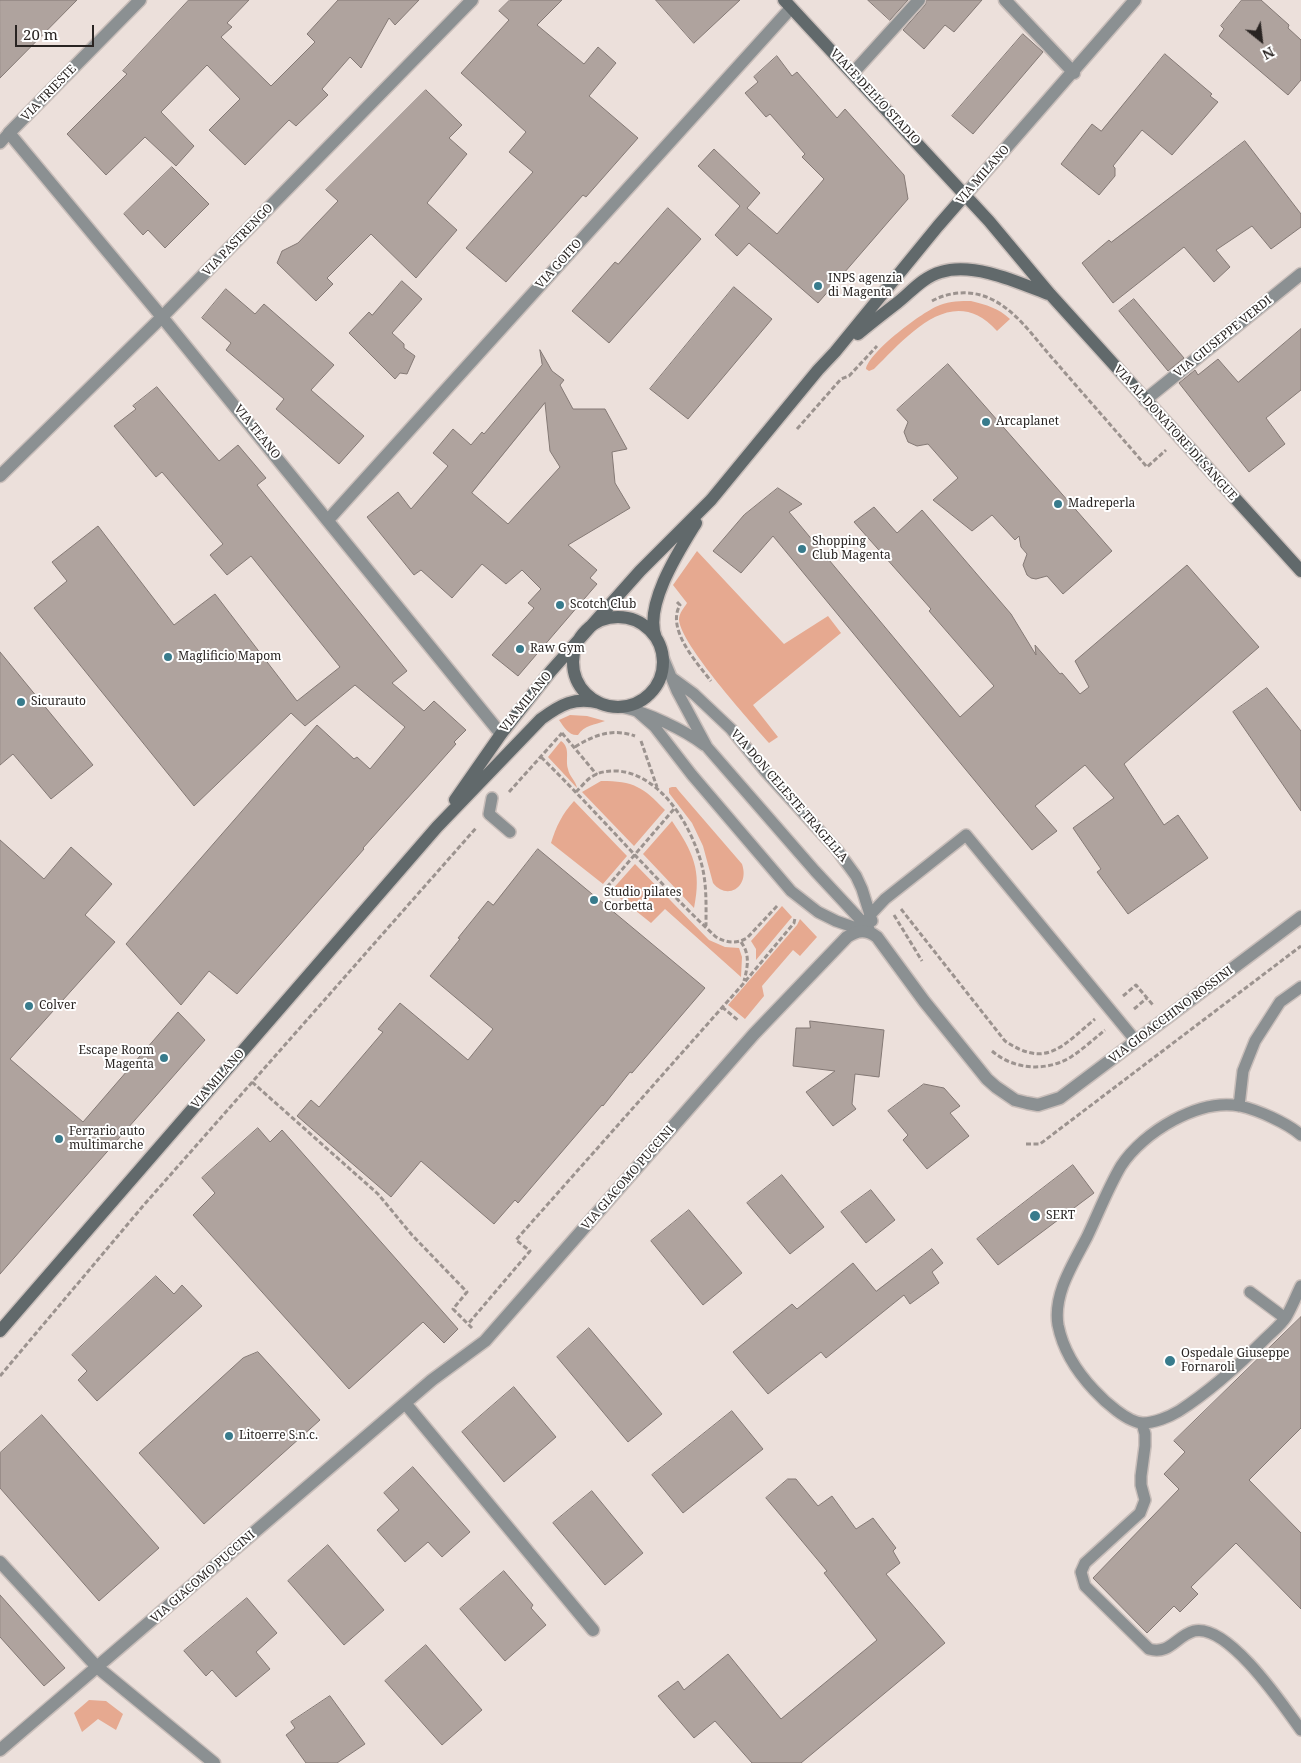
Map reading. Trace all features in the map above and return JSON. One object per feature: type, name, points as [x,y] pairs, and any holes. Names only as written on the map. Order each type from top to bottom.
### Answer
[{"type":"street","name":"VIA TRIESTE","points":[[10,133],[140,0]]},
{"type":"street","name":"VIA PASTRENGO","points":[[0,476],[162,317],[472,0]]},
{"type":"street","points":[[853,73],[919,0]]},
{"type":"street","points":[[1005,0],[1074,72]]},
{"type":"street","name":"VIA MILANO","points":[[437,827],[501,734],[584,633],[640,571],[711,500],[938,226],[1135,0]]},
{"type":"street","name":"VIALE DELLO STADIO","points":[[787,4],[965,196]]},
{"type":"street","name":"VIA GOITO","points":[[328,520],[787,4]]},
{"type":"street","name":"VIA TEANO","points":[[10,133],[501,734]]},
{"type":"street","name":"VIA AL DONATORE DI SANGUE","points":[[965,196],[1179,438],[1301,571]]},
{"type":"street","name":"VIA MILANO","points":[[835,352],[928,278],[940,272],[966,269]]},
{"type":"street","name":"VIA AL DONATORE DI SANGUE","points":[[966,269],[1016,282],[1050,294]]},
{"type":"street","name":"VIA GIUSEPPE VERDI","points":[[1145,400],[1301,274]]},
{"type":"street","name":"VIA MILANO","points":[[662,654],[654,629],[655,613],[663,581],[711,500]]},
{"type":"street","points":[[600,703],[583,691],[574,672],[574,652],[579,639],[584,633],[594,624],[603,620],[615,617],[626,618],[646,626],[658,641]]},
{"type":"street","points":[[622,707],[636,703],[654,688],[661,673],[662,654]]},
{"type":"street","name":"VIA MILANO","points":[[0,1331],[437,827],[541,719],[573,701],[587,700],[622,707]]},
{"type":"street","name":"VIA GIOACCHINO ROSSINI","points":[[866,924],[870,932],[877,937],[924,1001],[987,1078],[1015,1100],[1038,1105],[1060,1098],[1301,918]]},
{"type":"street","name":"VIA GIACOMO PUCCINI","points":[[0,1750],[432,1380],[485,1341],[754,1034],[841,942],[866,924]]},
{"type":"street","points":[[405,1403],[593,1630]]},
{"type":"street","points":[[0,1562],[97,1667],[214,1763]]},
{"type":"lane","name":"VIA TRIESTE","points":[[0,143],[10,133]]},
{"type":"lane","points":[[662,654],[707,747],[744,791],[866,924]]},
{"type":"lane","name":"VIA DON CELESTE TRAGELLA","points":[[671,676],[694,694],[731,729],[766,772],[837,850],[856,876],[862,889],[866,924]]},
{"type":"lane","points":[[622,707],[638,712],[689,735],[707,747]]},
{"type":"lane","points":[[638,712],[654,726],[692,775],[791,891],[818,912],[836,921],[866,924]]},
{"type":"lane","points":[[492,798],[488,814],[510,832]]},
{"type":"lane","points":[[866,924],[890,895],[966,835],[1136,1041]]},
{"type":"lane","points":[[1239,1106],[1244,1071],[1254,1041],[1280,1002],[1301,987]]},
{"type":"lane","points":[[1301,1135],[1266,1115],[1239,1106],[1214,1106],[1187,1114],[1160,1127],[1142,1141],[1122,1165],[1065,1281],[1057,1306],[1058,1325],[1067,1353],[1081,1377],[1106,1403],[1132,1420],[1142,1423],[1153,1422],[1177,1412],[1243,1361],[1285,1318],[1301,1286]]},
{"type":"lane","points":[[1250,1292],[1285,1318]]},
{"type":"lane","points":[[1142,1423],[1146,1446],[1141,1485],[1146,1500],[1140,1513],[1085,1563],[1081,1572],[1085,1586],[1149,1650],[1157,1652],[1164,1650],[1192,1632],[1202,1631],[1224,1640],[1238,1651],[1254,1669],[1301,1730]]},
{"type":"path","points":[[927,304],[962,292],[992,299],[1006,309],[1018,320],[1148,467],[1179,438]]},
{"type":"path","points":[[854,370],[880,343]]},
{"type":"path","points":[[558,728],[597,774]]},
{"type":"path","points":[[0,1376],[143,1206],[488,814],[562,733]]},
{"type":"path","points":[[646,745],[640,738],[658,789]]},
{"type":"path","points":[[541,757],[634,855],[716,937],[723,941],[740,942],[752,934],[791,891]]},
{"type":"path","points":[[576,792],[592,776],[608,770],[628,772],[649,781],[658,789],[690,834],[701,863],[705,888],[706,927]]},
{"type":"path","points":[[607,887],[674,809]]},
{"type":"path","points":[[890,895],[1004,1041],[1017,1049],[1038,1055],[1047,1053],[1062,1045],[1136,985],[1147,998],[1127,1014]]},
{"type":"path","points":[[468,1324],[530,1251],[516,1240],[743,984],[794,923],[796,919],[794,914],[782,900]]},
{"type":"path","points":[[890,909],[924,965]]},
{"type":"path","points":[[740,942],[745,948],[748,957],[747,972],[743,984]]},
{"type":"path","points":[[1026,1144],[1040,1144],[1301,946]]},
{"type":"path","points":[[988,1048],[1016,1065],[1043,1067],[1073,1056],[1108,1028]]},
{"type":"path","points":[[252,1082],[378,1194],[412,1235],[467,1292],[453,1309],[485,1341]]},
{"type":"shaded area","points":[[971,301],[992,307],[1010,319],[997,331],[980,317],[963,311],[947,313],[931,319],[916,330],[874,369],[869,371],[866,369],[869,362],[886,343],[922,315],[944,304]]},
{"type":"shaded area","points":[[697,551],[784,644],[828,616],[841,633],[753,705],[778,737],[769,743],[703,664],[683,632],[679,617],[687,603],[673,585]]},
{"type":"shaded area","points":[[570,715],[587,716],[605,721],[587,727],[578,735],[575,735],[567,730],[559,720]]},
{"type":"shaded area","points":[[561,741],[566,747],[567,765],[577,788],[548,757]]},
{"type":"shaded area","points":[[601,781],[622,782],[637,787],[665,810],[634,846],[582,792]]},
{"type":"shaded area","points":[[676,787],[742,864],[743,879],[736,889],[725,891],[713,883],[703,846],[692,823],[669,793],[669,788]]},
{"type":"shaded area","points":[[574,801],[627,856],[603,884],[551,843],[560,821]]},
{"type":"shaded area","points":[[672,821],[685,842],[694,862],[697,883],[694,908],[643,854]]},
{"type":"shaded area","points":[[635,864],[709,940],[725,947],[739,948],[742,957],[741,977],[665,909],[651,923],[611,891]]},
{"type":"shaded area","points":[[782,906],[792,917],[756,960],[756,949],[751,941]]},
{"type":"shaded area","points":[[800,919],[817,937],[800,956],[793,950],[762,986],[764,996],[745,1019],[728,1005],[797,925]]},
{"type":"shaded area","points":[[89,1700],[106,1701],[123,1714],[116,1730],[98,1719],[82,1732],[74,1713]]},
{"type":"building","points":[[0,0],[77,0],[0,78]]},
{"type":"building","points":[[189,0],[249,0],[227,23],[232,27],[221,37],[271,86],[315,42],[307,34],[338,0],[419,0],[395,25],[389,18],[361,68],[350,57],[322,89],[328,95],[296,126],[289,120],[245,165],[209,130],[240,99],[207,65],[161,112],[194,146],[176,166],[145,137],[106,175],[67,134],[127,74],[123,71]]},
{"type":"building","points":[[510,0],[562,0],[537,25],[584,64],[598,47],[616,63],[589,96],[638,138],[586,197],[583,195],[506,282],[466,248],[533,172],[509,152],[526,132],[461,73],[509,20],[499,11]]},
{"type":"building","points":[[656,0],[740,0],[694,43]]},
{"type":"building","points":[[868,0],[908,0],[890,20]]},
{"type":"building","points":[[927,0],[982,0],[954,32],[945,25],[924,49],[903,30],[925,5]]},
{"type":"building","points":[[1242,0],[1261,0],[1289,25],[1288,28],[1301,40],[1301,80],[1288,95],[1219,36],[1224,29],[1221,26]]},
{"type":"building","points":[[1023,34],[1043,52],[973,134],[952,116]]},
{"type":"building","points":[[1165,54],[1212,94],[1210,96],[1218,102],[1172,155],[1142,130],[1113,166],[1115,168],[1115,176],[1099,195],[1061,164],[1092,124],[1101,131]]},
{"type":"building","points":[[777,56],[792,76],[797,72],[837,118],[845,109],[904,175],[908,199],[818,303],[749,243],[737,256],[715,235],[740,206],[698,166],[714,149],[760,193],[747,208],[777,234],[824,179],[802,157],[805,154],[770,114],[766,117],[745,93],[758,82],[754,77]]},
{"type":"building","points":[[426,90],[462,125],[449,138],[467,154],[427,203],[457,230],[416,278],[371,234],[327,278],[333,284],[316,301],[277,263],[282,251],[298,243],[338,201],[326,190]]},
{"type":"building","points":[[1245,141],[1301,214],[1301,227],[1271,249],[1252,226],[1216,250],[1230,267],[1214,282],[1184,247],[1113,303],[1082,263],[1109,240],[1111,242]]},
{"type":"building","points":[[172,167],[209,204],[165,248],[148,230],[143,235],[124,214]]},
{"type":"building","points":[[668,208],[701,239],[609,343],[572,311],[615,262],[618,264]]},
{"type":"building","points":[[402,281],[422,299],[392,333],[404,344],[404,348],[415,356],[407,374],[400,373],[395,379],[349,333],[369,312],[372,315]]},
{"type":"building","points":[[734,287],[772,319],[688,419],[650,389]]},
{"type":"building","points":[[226,289],[255,314],[264,304],[334,365],[311,390],[364,436],[339,464],[276,409],[284,399],[226,350],[231,343],[202,318]]},
{"type":"building","points":[[1134,299],[1184,358],[1168,371],[1119,311]]},
{"type":"building","points":[[1301,329],[1301,390],[1266,418],[1285,444],[1249,472],[1179,383],[1195,370],[1198,375],[1218,359],[1238,382]]},
{"type":"building","points":[[540,350],[552,371],[564,380],[560,385],[573,409],[605,409],[627,449],[612,452],[615,483],[630,508],[568,545],[597,570],[590,578],[597,584],[518,676],[492,655],[534,608],[528,603],[541,589],[522,570],[506,584],[482,564],[452,598],[421,570],[414,575],[367,517],[398,492],[411,509],[448,466],[433,453],[453,429],[471,445],[482,432],[484,434],[542,365]],"holes":[[[545,403],[550,451],[560,467],[508,524],[472,493]]]},
{"type":"building","points":[[948,364],[1112,551],[1063,594],[1047,576],[1036,579],[1027,575],[1023,565],[1027,554],[1021,547],[1019,536],[1015,540],[992,515],[972,531],[933,500],[958,478],[928,444],[917,446],[908,442],[904,432],[908,422],[897,410]]},
{"type":"building","points":[[157,387],[219,461],[238,445],[266,478],[257,485],[407,671],[392,683],[424,711],[434,701],[466,730],[454,742],[456,744],[237,994],[209,971],[181,1005],[126,944],[317,725],[354,759],[357,757],[370,769],[405,727],[355,685],[305,726],[291,713],[194,806],[34,608],[67,581],[52,562],[98,526],[174,625],[215,594],[297,701],[340,667],[251,556],[227,575],[210,555],[223,544],[162,472],[156,477],[114,426],[136,409],[133,406]]},
{"type":"building","points":[[778,488],[802,504],[789,512],[960,717],[994,686],[929,611],[931,609],[854,522],[874,507],[897,533],[922,510],[1011,614],[1036,655],[1035,645],[1080,694],[1089,687],[1075,661],[1187,565],[1259,647],[1124,764],[1164,825],[1178,815],[1208,858],[1128,914],[1097,872],[1101,869],[1073,828],[1114,798],[1085,765],[1035,806],[1057,831],[1032,850],[773,536],[741,573],[713,551],[744,515]]},
{"type":"building","name":"Sicurauto","points":[[0,652],[93,765],[51,799],[13,754],[0,765]]},
{"type":"building","points":[[1267,688],[1301,731],[1301,811],[1233,712]]},
{"type":"building","points":[[0,840],[44,879],[71,847],[112,884],[85,915],[115,942],[10,1059],[83,1122],[178,1012],[205,1040],[0,1274]]},
{"type":"building","points":[[538,849],[705,988],[518,1203],[515,1200],[494,1224],[421,1161],[391,1197],[297,1116],[311,1100],[319,1107],[383,1032],[378,1029],[400,1003],[468,1060],[493,1029],[430,976],[488,901],[493,905]]},
{"type":"building","points":[[810,1021],[884,1030],[879,1077],[855,1074],[852,1104],[856,1109],[833,1126],[806,1092],[835,1071],[793,1066],[796,1028],[810,1028]]},
{"type":"building","points":[[924,1084],[944,1088],[960,1106],[950,1113],[969,1136],[927,1169],[903,1140],[908,1135],[888,1111]]},
{"type":"building","points":[[258,1128],[270,1142],[282,1130],[458,1329],[444,1343],[423,1322],[349,1389],[193,1215],[215,1193],[202,1178]]},
{"type":"building","name":"SERT","points":[[1073,1165],[1094,1193],[998,1265],[977,1239]]},
{"type":"building","points":[[782,1175],[824,1227],[790,1254],[747,1203]]},
{"type":"building","points":[[871,1190],[895,1220],[866,1243],[841,1212]]},
{"type":"building","points":[[689,1210],[742,1273],[703,1305],[651,1241]]},
{"type":"building","points":[[932,1249],[943,1263],[932,1272],[939,1283],[910,1304],[904,1295],[826,1358],[821,1352],[768,1394],[733,1352],[792,1304],[797,1309],[853,1263],[876,1291]]},
{"type":"building","points":[[156,1276],[174,1294],[182,1285],[202,1306],[97,1401],[78,1380],[87,1371],[72,1355]]},
{"type":"building","points":[[1301,1317],[1301,1428],[1249,1480],[1301,1533],[1301,1609],[1236,1543],[1191,1587],[1198,1594],[1180,1612],[1174,1606],[1147,1633],[1093,1578],[1179,1489],[1164,1474],[1185,1452],[1174,1441]]},
{"type":"building","points":[[589,1328],[662,1414],[628,1442],[557,1357]]},
{"type":"building","name":"Litoerre S.n.c.","points":[[258,1352],[320,1420],[204,1524],[139,1453],[243,1358]]},
{"type":"building","points":[[514,1387],[556,1437],[504,1482],[462,1432]]},
{"type":"building","points":[[732,1411],[763,1449],[683,1513],[652,1475]]},
{"type":"building","points":[[42,1415],[159,1548],[99,1601],[0,1488],[0,1453]]},
{"type":"building","points":[[413,1467],[470,1532],[442,1557],[428,1542],[405,1562],[377,1530],[399,1510],[384,1493]]},
{"type":"building","points":[[788,1479],[796,1479],[818,1506],[832,1496],[856,1529],[873,1518],[896,1548],[893,1551],[900,1563],[886,1574],[945,1643],[801,1763],[752,1763],[715,1721],[694,1738],[658,1696],[678,1681],[684,1690],[728,1654],[781,1719],[877,1640],[824,1573],[827,1571],[766,1498]]},
{"type":"building","points":[[592,1491],[643,1553],[605,1585],[553,1523]]},
{"type":"building","points":[[328,1545],[384,1610],[344,1645],[288,1581]]},
{"type":"building","points":[[504,1571],[533,1605],[531,1608],[546,1625],[505,1661],[460,1609]]},
{"type":"building","points":[[0,1595],[65,1668],[44,1686],[0,1637]]},
{"type":"building","points":[[247,1598],[277,1633],[256,1652],[270,1669],[236,1697],[212,1670],[206,1676],[184,1651]]},
{"type":"building","points":[[426,1645],[482,1710],[442,1745],[385,1681]]},
{"type":"building","points":[[330,1696],[365,1744],[337,1763],[306,1763],[286,1735],[295,1728],[291,1722]]},
{"type":"place","name":"INPS agenzia di Magenta","points":[[818,286]]},
{"type":"place","name":"Arcaplanet","points":[[986,422]]},
{"type":"place","name":"Madreperla","points":[[1058,504]]},
{"type":"place","name":"Shopping Club Magenta","points":[[802,549]]},
{"type":"place","name":"Scotch Club","points":[[560,605]]},
{"type":"place","name":"Raw Gym","points":[[520,649]]},
{"type":"place","name":"Maglificio Mapom","points":[[168,657]]},
{"type":"place","name":"Sicurauto","points":[[21,702]]},
{"type":"place","name":"Studio pilates Corbetta","points":[[594,900]]},
{"type":"place","name":"Colver","points":[[29,1006]]},
{"type":"place","name":"Escape Room Magenta","points":[[164,1058]]},
{"type":"place","name":"Ferrario auto multimarche","points":[[59,1139]]},
{"type":"place","name":"SERT","points":[[1035,1216]]},
{"type":"place","name":"Ospedale Giuseppe Fornaroli","points":[[1170,1361]]},
{"type":"place","name":"Litoerre S.n.c.","points":[[229,1436]]}]
